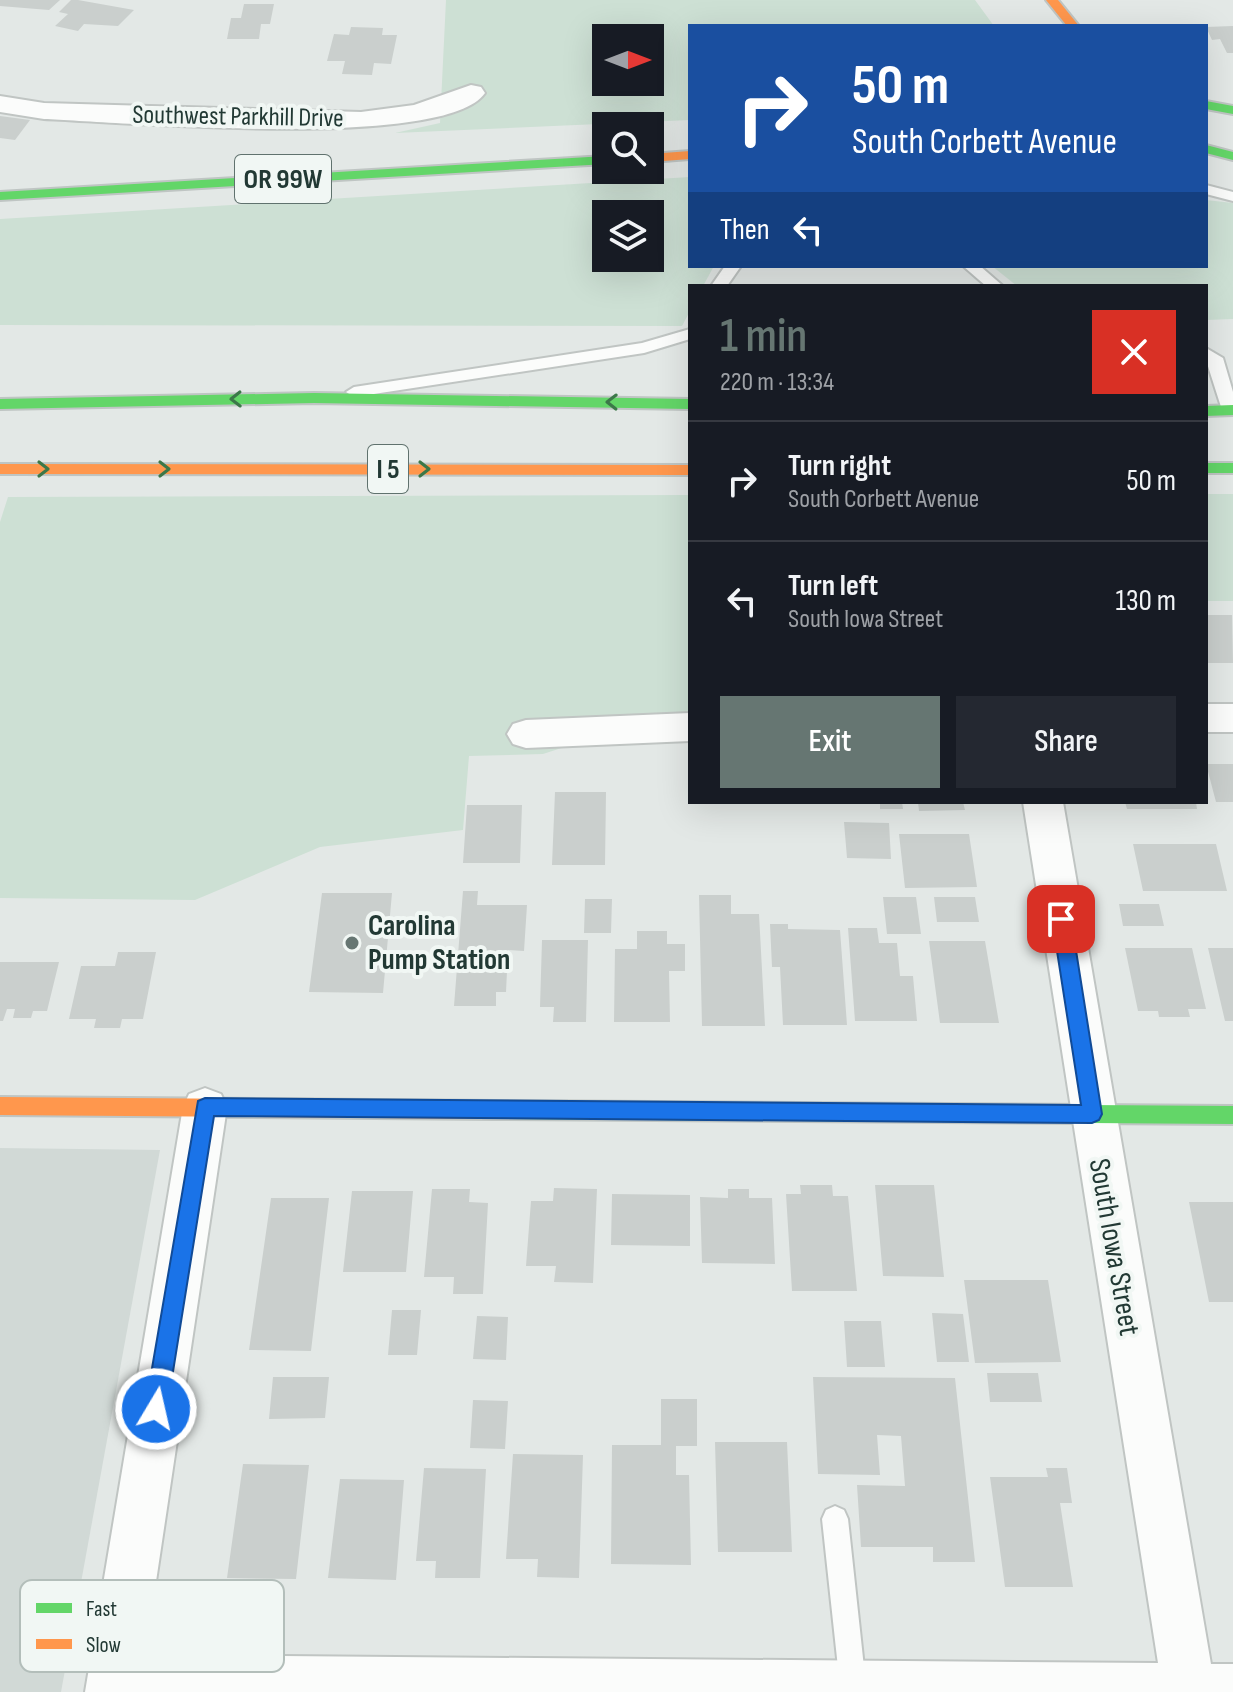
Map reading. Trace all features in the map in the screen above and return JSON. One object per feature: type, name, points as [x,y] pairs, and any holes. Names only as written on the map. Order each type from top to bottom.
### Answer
[{"type":"main road","points":[[1052,0],[1071,24]]},
{"type":"main road","points":[[1208,105],[1233,110]]},
{"type":"main road","points":[[1208,124],[1233,122]]},
{"type":"main road","points":[[1208,150],[1233,156]]},
{"type":"main road","points":[[664,157],[688,155]]},
{"type":"main road","name":"OR 99W","points":[[0,196],[592,161]]},
{"type":"main road","points":[[0,404],[314,398],[688,404]]},
{"type":"main road","points":[[1208,411],[1232,410]]},
{"type":"main road","points":[[1208,468],[1233,468]]},
{"type":"main road","name":"I 5","points":[[0,469],[688,470]]},
{"type":"main road","points":[[0,1106],[1233,1115]]},
{"type":"street","name":"Southwest Parkhill Drive","points":[[0,104],[44,111],[340,120],[399,118],[430,112],[471,93]]},
{"type":"street","points":[[1208,718],[1233,718]]},
{"type":"street","points":[[526,734],[688,727]]},
{"type":"street","name":"South Iowa Street","points":[[1043,804],[1092,1114],[1204,1691]]},
{"type":"street","points":[[129,1580],[205,1107]]},
{"type":"street","points":[[112,1687],[1204,1691]]},
{"type":"lane","points":[[1208,190],[1233,197]]},
{"type":"lane","points":[[973,268],[993,284]]},
{"type":"lane","points":[[314,398],[644,348],[688,335]]},
{"type":"lane","points":[[1208,354],[1215,358],[1232,410]]},
{"type":"lane","points":[[835,1519],[853,1688]]},
{"type":"shaded area","points":[[0,1148],[160,1150],[81,1580],[20,1580],[20,1672],[65,1672],[61,1692],[0,1692]]},
{"type":"green space","points":[[446,0],[975,0],[993,24],[688,24],[688,120],[664,121],[664,112],[592,112],[592,124],[395,133],[440,123]]},
{"type":"green space","points":[[688,177],[688,268],[713,268],[704,284],[688,284],[688,315],[682,326],[0,325],[0,219],[592,183],[664,184],[664,179]]},
{"type":"green space","points":[[1208,200],[1233,203],[1233,319],[1208,320],[1208,284],[1014,284],[994,268],[1208,268]]},
{"type":"green space","points":[[1208,494],[1233,494],[1233,601],[1208,601]]},
{"type":"green space","points":[[688,495],[688,712],[672,712],[543,754],[469,756],[463,830],[320,847],[195,900],[0,898],[0,522],[8,497]]},
{"type":"building","points":[[0,0],[60,0],[49,10],[0,6]]},
{"type":"building","points":[[71,0],[134,10],[118,26],[84,24],[78,31],[55,26],[68,14],[59,12]]},
{"type":"building","points":[[244,4],[274,4],[270,24],[261,24],[259,39],[227,39],[231,18],[241,18]]},
{"type":"building","points":[[1233,26],[1233,53],[1227,53],[1220,39],[1212,40],[1208,27]]},
{"type":"building","points":[[351,27],[383,28],[382,35],[397,35],[391,64],[374,63],[372,75],[342,74],[345,61],[327,61],[334,34],[349,35]]},
{"type":"building","points":[[0,116],[30,120],[15,140],[0,138]]},
{"type":"building","points":[[1208,615],[1232,615],[1233,663],[1208,663]]},
{"type":"building","points":[[1208,764],[1233,764],[1233,802],[1216,802]]},
{"type":"building","points":[[555,792],[606,792],[605,865],[552,865]]},
{"type":"building","points":[[880,804],[902,804],[903,809],[880,809]]},
{"type":"building","points":[[918,804],[964,804],[965,810],[919,811]]},
{"type":"building","points":[[1126,804],[1196,804],[1197,809],[1127,809]]},
{"type":"building","points":[[467,805],[522,805],[520,863],[463,863]]},
{"type":"building","points":[[844,822],[889,823],[891,859],[847,858]]},
{"type":"building","points":[[899,834],[969,834],[977,887],[905,888]]},
{"type":"building","points":[[1133,844],[1216,844],[1227,891],[1143,891]]},
{"type":"building","points":[[463,891],[478,891],[477,905],[527,905],[524,951],[508,950],[506,992],[496,992],[496,1006],[454,1006]]},
{"type":"building","name":"Carolina Pump Station","points":[[322,893],[392,893],[383,993],[309,992]]},
{"type":"building","points":[[699,895],[731,895],[731,914],[759,914],[765,1026],[702,1026]]},
{"type":"building","points":[[883,897],[916,897],[921,934],[887,934]]},
{"type":"building","points":[[934,897],[975,897],[979,922],[937,922]]},
{"type":"building","points":[[585,899],[612,899],[611,933],[584,933]]},
{"type":"building","points":[[1119,904],[1159,904],[1164,926],[1123,926]]},
{"type":"building","points":[[770,924],[788,924],[788,929],[840,930],[847,1025],[783,1025],[780,967],[772,967]]},
{"type":"building","points":[[848,928],[877,928],[879,943],[897,943],[900,976],[913,976],[917,1021],[855,1021]]},
{"type":"building","points":[[637,931],[667,931],[667,944],[685,944],[685,971],[669,971],[670,1022],[614,1022],[615,949],[637,949]]},
{"type":"building","points":[[542,940],[588,940],[586,1022],[553,1022],[554,1007],[540,1007]]},
{"type":"building","points":[[929,941],[985,941],[999,1023],[940,1023]]},
{"type":"building","points":[[1125,948],[1192,948],[1206,1009],[1188,1009],[1190,1017],[1159,1017],[1158,1011],[1138,1011]]},
{"type":"building","points":[[1208,948],[1233,948],[1233,1021],[1225,1021]]},
{"type":"building","points":[[118,952],[156,952],[143,1019],[122,1019],[120,1028],[94,1028],[96,1019],[69,1019],[81,966],[115,966]]},
{"type":"building","points":[[0,962],[59,962],[47,1011],[33,1011],[31,1018],[13,1018],[15,1009],[7,1009],[3,1021],[0,1021]]},
{"type":"building","points":[[800,1185],[832,1185],[833,1196],[848,1196],[857,1291],[792,1291],[786,1194],[801,1194]]},
{"type":"building","points":[[875,1185],[934,1185],[944,1277],[883,1276]]},
{"type":"building","points":[[554,1188],[597,1189],[593,1283],[554,1282],[556,1266],[526,1266],[531,1201],[553,1201]]},
{"type":"building","points":[[432,1189],[470,1189],[469,1202],[488,1203],[483,1294],[453,1294],[454,1277],[424,1277]]},
{"type":"building","points":[[728,1189],[749,1189],[749,1198],[772,1198],[775,1264],[702,1263],[700,1197],[728,1198]]},
{"type":"building","points":[[352,1191],[413,1191],[406,1272],[343,1272]]},
{"type":"building","points":[[612,1194],[690,1195],[690,1246],[611,1245]]},
{"type":"building","points":[[271,1198],[329,1198],[311,1351],[249,1350]]},
{"type":"building","points":[[1189,1202],[1233,1202],[1233,1302],[1209,1302]]},
{"type":"building","points":[[964,1280],[1048,1280],[1061,1362],[975,1363]]},
{"type":"building","points":[[392,1310],[421,1310],[417,1355],[388,1355]]},
{"type":"building","points":[[932,1313],[963,1314],[969,1362],[937,1362]]},
{"type":"building","points":[[477,1316],[508,1317],[506,1360],[473,1359]]},
{"type":"building","points":[[844,1321],[881,1321],[885,1367],[847,1367]]},
{"type":"building","points":[[987,1373],[1038,1373],[1042,1402],[990,1402]]},
{"type":"building","points":[[273,1377],[329,1377],[325,1418],[269,1419]]},
{"type":"building","points":[[813,1377],[955,1378],[975,1562],[933,1562],[933,1547],[861,1547],[857,1485],[905,1486],[901,1436],[877,1435],[880,1475],[818,1474]]},
{"type":"building","points":[[661,1399],[697,1399],[697,1446],[676,1446],[676,1475],[689,1475],[691,1565],[611,1564],[612,1445],[661,1445]]},
{"type":"building","points":[[473,1400],[508,1401],[505,1449],[470,1448]]},
{"type":"building","points":[[715,1442],[787,1442],[792,1552],[718,1552]]},
{"type":"building","points":[[513,1454],[583,1455],[579,1578],[537,1577],[538,1559],[506,1559]]},
{"type":"building","points":[[243,1464],[309,1465],[296,1579],[227,1578]]},
{"type":"building","points":[[424,1468],[486,1469],[480,1578],[435,1578],[436,1561],[416,1561]]},
{"type":"building","points":[[1046,1468],[1067,1468],[1072,1503],[1060,1503],[1073,1587],[1005,1587],[990,1477],[1048,1477]]},
{"type":"building","points":[[340,1479],[404,1480],[396,1580],[328,1578]]},
{"type":"traffic: fast","points":[[1208,105],[1233,110]]},
{"type":"traffic: fast","points":[[1208,150],[1233,156]]},
{"type":"traffic: fast","points":[[0,196],[592,161]]},
{"type":"traffic: fast","points":[[0,404],[314,398],[688,404]]},
{"type":"traffic: fast","points":[[1208,411],[1233,410]]},
{"type":"traffic: fast","points":[[1208,468],[1233,468]]},
{"type":"traffic: fast","points":[[495,1110],[1233,1115]]},
{"type":"traffic: slow","points":[[1052,0],[1071,24]]},
{"type":"traffic: slow","points":[[664,157],[688,155]]},
{"type":"traffic: slow","points":[[0,469],[688,470]]},
{"type":"traffic: slow","points":[[0,1106],[495,1110]]},
{"type":"place","name":"Carolina Pump Station","points":[[352,943]]},
{"type":"route","points":[[156,1409],[205,1107],[1092,1114],[1061,919]]}]
